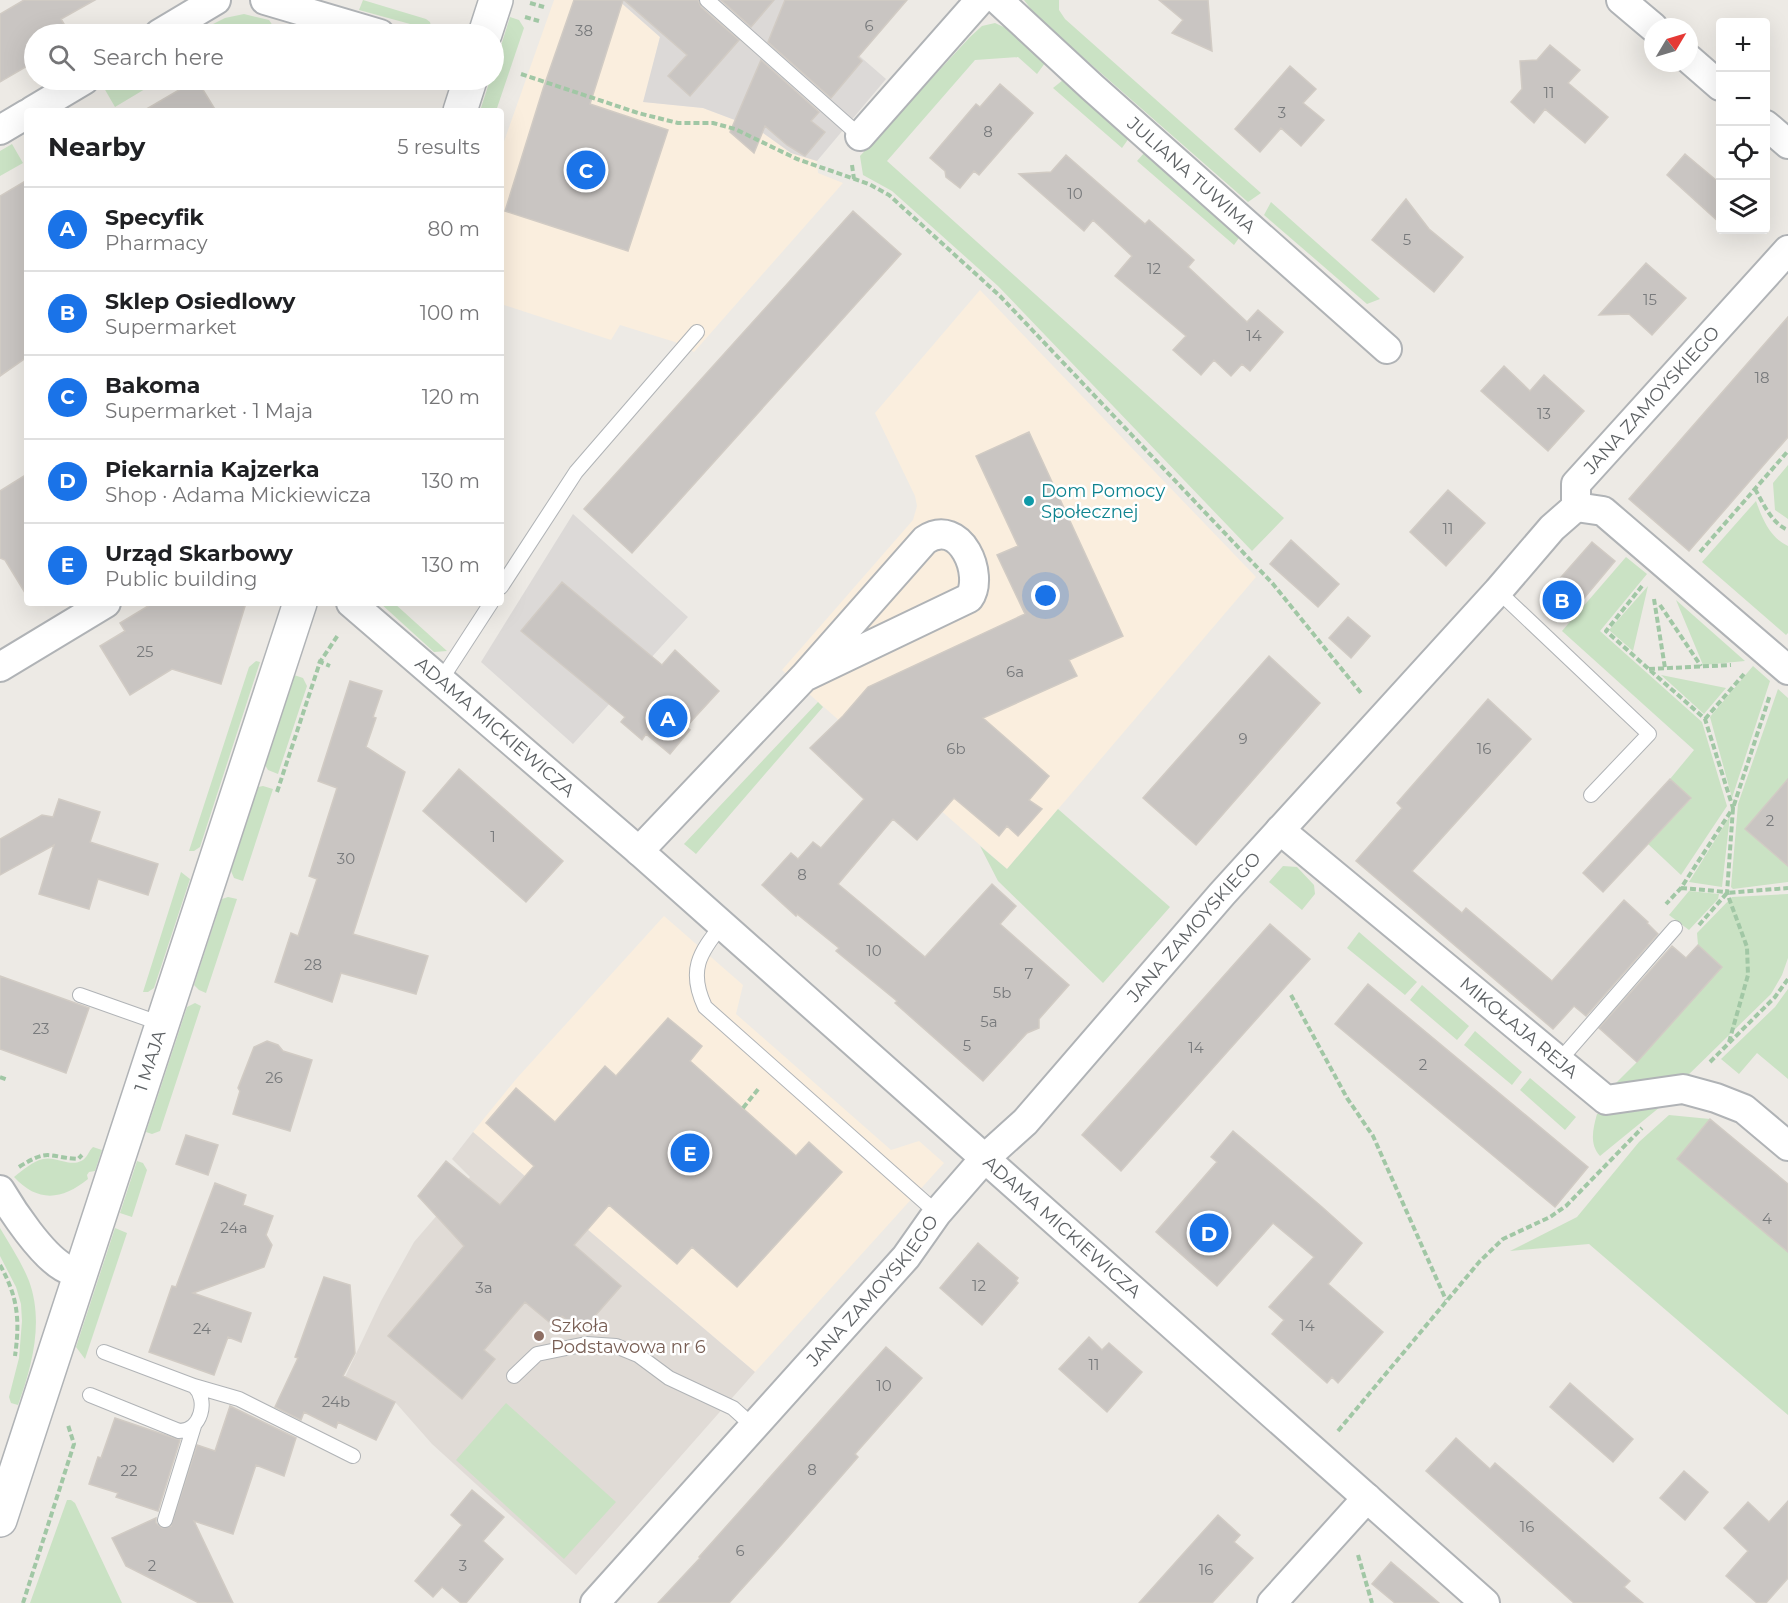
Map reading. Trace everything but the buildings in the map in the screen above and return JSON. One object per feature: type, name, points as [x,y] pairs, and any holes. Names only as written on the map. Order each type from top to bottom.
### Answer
[{"type":"street","points":[[176,24],[216,0]]},
{"type":"street","points":[[265,0],[346,24]]},
{"type":"street","points":[[488,24],[496,0]]},
{"type":"street","points":[[860,136],[980,0]]},
{"type":"street","name":"JULIANA TUWIMA","points":[[998,0],[1092,87],[1387,349]]},
{"type":"street","points":[[1621,0],[1644,19]]},
{"type":"street","points":[[1698,66],[1716,82]]},
{"type":"street","points":[[37,108],[67,90]]},
{"type":"street","points":[[461,108],[467,90]]},
{"type":"street","points":[[0,130],[24,116]]},
{"type":"street","points":[[1767,126],[1788,144]]},
{"type":"street","name":"JANA ZAMOYSKIEGO","points":[[595,1603],[906,1257],[937,1213],[984,1159],[1025,1122],[1280,830],[1498,591],[1552,528],[1576,507],[1576,484],[1788,250]]},
{"type":"street","points":[[1576,507],[1603,511],[1779,681]]},
{"type":"street","points":[[639,851],[804,677],[925,540],[939,534],[960,541],[975,577],[974,589],[969,598],[804,677]]},
{"type":"street","points":[[3,659],[100,606]]},
{"type":"street","name":"1 MAJA","points":[[0,1520],[299,606]]},
{"type":"street","name":"ADAMA MICKIEWICZA","points":[[355,606],[639,851],[1485,1603]]},
{"type":"street","name":"MIKOŁAJA REJA","points":[[1280,830],[1606,1100],[1683,1089],[1744,1109],[1788,1146]]},
{"type":"street","points":[[5,1181],[13,1211],[63,1268],[81,1273]]},
{"type":"street","points":[[1272,1603],[1367,1498]]},
{"type":"lane","points":[[707,0],[860,136]]},
{"type":"lane","points":[[504,582],[576,472],[697,332]]},
{"type":"lane","points":[[1498,591],[1649,734],[1591,795]]},
{"type":"lane","points":[[441,680],[489,606]]},
{"type":"lane","points":[[722,925],[705,947],[699,961],[696,976],[699,993],[705,1007],[937,1213]]},
{"type":"lane","points":[[1559,1061],[1675,928]]},
{"type":"lane","points":[[80,995],[162,1024]]},
{"type":"lane","points":[[514,1376],[537,1354],[586,1344],[616,1346],[638,1356],[669,1378],[733,1408],[753,1426]]},
{"type":"lane","points":[[104,1352],[194,1386],[239,1399],[353,1456]]},
{"type":"lane","points":[[165,1520],[194,1426],[204,1402],[201,1392],[194,1386]]},
{"type":"lane","points":[[90,1395],[179,1431],[187,1431],[194,1426]]},
{"type":"path","points":[[520,74],[638,113],[678,123],[713,123],[735,129],[797,159],[869,184],[889,195],[1000,296],[1273,584],[1365,698]]},
{"type":"path","points":[[1699,553],[1788,451]]},
{"type":"path","points":[[1755,489],[1771,516],[1782,528],[1788,530]]},
{"type":"path","points":[[1645,582],[1606,631],[1705,719],[1733,808],[1728,892],[1748,947],[1748,975],[1728,1043]]},
{"type":"path","points":[[1665,669],[1654,596],[1702,666]]},
{"type":"path","points":[[317,671],[320,662],[338,636]]},
{"type":"path","points":[[315,660],[330,666]]},
{"type":"path","points":[[1649,669],[1732,665]]},
{"type":"path","points":[[1705,719],[1746,672]]},
{"type":"path","points":[[1779,681],[1733,808],[1681,888],[1728,892],[1788,888]]},
{"type":"path","points":[[1675,928],[1687,938],[1728,892]]},
{"type":"path","points":[[1336,1434],[1480,1261],[1503,1239],[1550,1217],[1566,1206],[1629,1140],[1774,997],[1788,979]]},
{"type":"path","points":[[1291,995],[1347,1098],[1372,1136],[1446,1300]]},
{"type":"path","points":[[0,1077],[8,1080]]},
{"type":"path","points":[[5,1181],[40,1155],[78,1159],[86,1147]]},
{"type":"path","points":[[0,1265],[13,1289],[16,1304],[18,1322],[15,1357]]},
{"type":"path","points":[[23,1603],[74,1444],[68,1425]]},
{"type":"path","points":[[1357,1552],[1372,1603]]},
{"type":"shaded area","points":[[554,0],[618,0],[660,37],[644,102],[703,108],[756,128],[791,153],[817,161],[818,173],[843,183],[694,352],[675,342],[620,325],[611,340],[504,305],[504,142]]},
{"type":"shaded area","points":[[618,0],[795,0],[886,79],[817,161],[791,153],[756,128],[703,108],[643,102],[660,37]]},
{"type":"shaded area","points":[[980,290],[1256,577],[1007,869],[782,670],[913,520],[917,506],[915,496],[875,413]]},
{"type":"shaded area","points":[[573,514],[688,617],[573,744],[481,662]]},
{"type":"shaded area","points":[[664,916],[743,985],[736,1014],[891,1150],[919,1141],[944,1163],[755,1372],[473,1132],[517,1078]]},
{"type":"shaded area","name":"Szkoła Podstawowa nr 6","points":[[473,1132],[755,1372],[576,1575],[432,1444],[395,1402],[345,1377],[381,1301],[414,1242],[470,1177],[452,1159]]},
{"type":"green space","points":[[363,0],[426,19],[430,24],[410,24],[359,10]]},
{"type":"green space","points":[[1024,0],[1059,0],[1059,10],[1065,19],[1261,193],[1248,202],[1037,17]]},
{"type":"green space","points":[[244,14],[269,20],[272,24],[213,24],[225,18]]},
{"type":"green space","points":[[510,17],[519,20],[524,28],[504,87],[504,36]]},
{"type":"green space","points":[[995,23],[1008,29],[1045,63],[1037,74],[1018,57],[975,60],[887,161],[1284,518],[1252,551],[998,286],[892,191],[863,175],[860,156],[970,37],[982,26]]},
{"type":"green space","points":[[1063,80],[1129,138],[1122,148],[1053,88]]},
{"type":"green space","points":[[105,90],[143,90],[115,107]]},
{"type":"green space","points":[[487,90],[503,90],[497,108],[481,108]]},
{"type":"green space","points":[[12,144],[23,163],[0,176],[0,151]]},
{"type":"green space","points":[[1145,152],[1241,235],[1234,245],[1137,161]]},
{"type":"green space","points":[[1271,202],[1380,299],[1367,304],[1264,215]]},
{"type":"green space","points":[[1788,465],[1788,519],[1775,510],[1773,483]]},
{"type":"green space","points":[[1756,501],[1772,533],[1788,546],[1788,633],[1786,635],[1702,562]]},
{"type":"green space","points":[[1626,557],[1647,574],[1600,631],[1702,722],[1727,806],[1681,875],[1648,844],[1691,799],[1670,779],[1694,750],[1562,631]]},
{"type":"green space","points":[[1648,586],[1633,651],[1609,630]]},
{"type":"green space","points":[[1676,600],[1745,661],[1703,665]]},
{"type":"green space","points":[[383,606],[397,606],[447,651],[434,652]]},
{"type":"green space","points":[[256,661],[260,662],[200,847],[189,851],[249,667]]},
{"type":"green space","points":[[1753,666],[1770,681],[1732,798],[1710,717]]},
{"type":"green space","points":[[294,675],[303,678],[307,686],[278,774],[268,770],[265,765]]},
{"type":"green space","points":[[1661,675],[1726,688],[1704,714]]},
{"type":"green space","points":[[1778,689],[1788,698],[1788,779],[1745,829],[1788,866],[1788,882],[1733,889],[1731,887],[1738,804]]},
{"type":"green space","points":[[818,702],[823,707],[696,854],[684,844]]},
{"type":"green space","points":[[258,787],[273,789],[243,881],[234,878],[231,871]]},
{"type":"green space","points":[[1058,809],[1170,907],[1103,983],[998,881],[980,846],[1007,869]]},
{"type":"green space","points":[[1730,816],[1722,887],[1689,882]]},
{"type":"green space","points":[[1283,866],[1297,867],[1314,885],[1315,894],[1302,910],[1269,882]]},
{"type":"green space","points":[[181,872],[190,879],[154,988],[143,992]]},
{"type":"green space","points":[[1689,891],[1719,894],[1718,899],[1689,930],[1669,915]]},
{"type":"green space","points":[[1788,894],[1788,958],[1782,975],[1771,994],[1681,1082],[1628,1087],[1615,1084],[1722,967],[1698,945],[1697,933],[1732,897]]},
{"type":"green space","points":[[228,897],[237,899],[206,993],[194,985],[222,899]]},
{"type":"green space","points":[[1359,932],[1417,982],[1405,995],[1347,948]]},
{"type":"green space","points":[[1422,985],[1469,1026],[1457,1040],[1410,1000]]},
{"type":"green space","points":[[1788,989],[1788,1079],[1757,1053],[1739,1074],[1721,1059],[1775,1007]]},
{"type":"green space","points":[[195,1003],[201,1006],[160,1131],[152,1134],[146,1132],[187,1007]]},
{"type":"green space","points":[[1475,1031],[1522,1072],[1512,1085],[1464,1045]]},
{"type":"green space","points":[[1530,1078],[1576,1117],[1565,1130],[1520,1090]]},
{"type":"green space","points":[[1660,1107],[1600,1156],[1593,1141],[1597,1114]]},
{"type":"green space","points":[[1669,1115],[1710,1119],[1677,1159],[1788,1252],[1788,1415],[1589,1244],[1510,1251],[1577,1217],[1639,1142]]},
{"type":"green space","points":[[93,1147],[102,1150],[95,1171],[89,1172],[88,1179],[69,1191],[50,1196],[41,1195],[14,1177],[43,1159],[77,1163],[85,1158]]},
{"type":"green space","points":[[137,1161],[143,1163],[147,1170],[132,1217],[120,1213]]},
{"type":"green space","points":[[0,1228],[29,1281],[36,1312],[32,1359],[18,1405],[11,1403],[9,1397],[19,1358],[21,1304],[16,1287],[0,1256]]},
{"type":"green space","points":[[115,1228],[127,1233],[85,1359],[76,1347]]},
{"type":"green space","points":[[506,1403],[616,1502],[564,1559],[456,1460]]},
{"type":"green space","points":[[67,1500],[75,1503],[122,1603],[30,1603]]},
{"type":"place","name":"Bakoma","points":[[586,170]]},
{"type":"place","name":"Dom Pomocy Społecznej","points":[[1029,501]]},
{"type":"place","name":"Sklep Osiedlowy","points":[[1562,600]]},
{"type":"place","name":"Specyfik","points":[[668,718]]},
{"type":"place","name":"Urząd Skarbowy","points":[[690,1153]]},
{"type":"place","name":"Piekarnia Kajzerka","points":[[1209,1233]]},
{"type":"place","name":"Szkoła Podstawowa nr 6","points":[[539,1336]]}]
